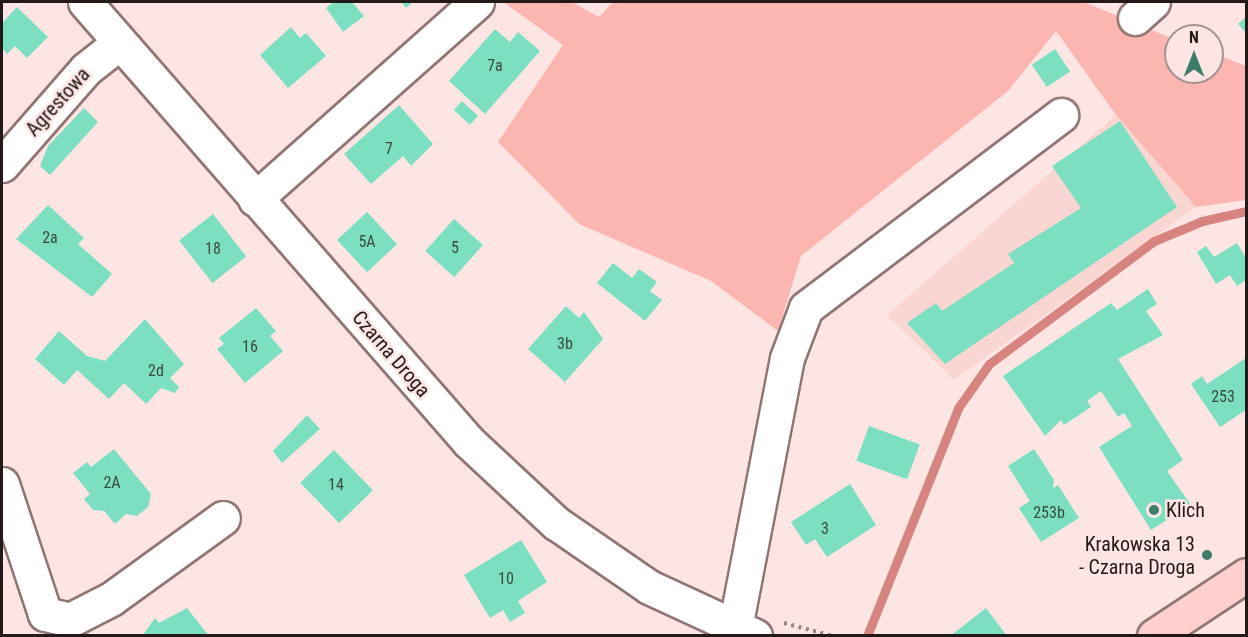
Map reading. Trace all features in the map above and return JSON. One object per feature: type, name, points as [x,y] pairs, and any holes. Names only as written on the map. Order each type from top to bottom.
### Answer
[{"type":"main road","points":[[1154,636],[1246,575]]},
{"type":"street","name":"Czarna Droga","points":[[85,2],[469,442],[556,523],[649,587],[743,623]]},
{"type":"street","points":[[255,199],[477,2]]},
{"type":"street","name":"Agrestowa","points":[[2,165],[86,69],[119,43]]},
{"type":"street","points":[[743,623],[787,358],[806,308],[1061,115]]},
{"type":"street","points":[[2,484],[45,614],[70,620],[111,599],[223,518]]},
{"type":"path","points":[[743,623],[776,621],[833,636]]},
{"type":"shaded area","points":[[503,2],[572,2],[599,17],[613,2],[1084,2],[1164,35],[1164,84],[1224,84],[1224,58],[1246,66],[1246,200],[1196,207],[1116,115],[1056,31],[1008,91],[801,256],[778,331],[711,281],[579,224],[498,142],[563,45]]},
{"type":"shaded area","points":[[1116,115],[1196,207],[954,380],[887,315]]},
{"type":"building","points":[[334,2],[352,2],[364,16],[343,32],[326,8]]},
{"type":"building","points":[[401,2],[413,2],[406,8]]},
{"type":"building","points":[[17,7],[48,37],[27,58],[15,46],[7,54],[2,48],[2,23]]},
{"type":"building","points":[[1246,17],[1246,33],[1238,24]]},
{"type":"building","points":[[291,27],[300,38],[306,33],[326,56],[288,88],[260,55]]},
{"type":"building","points":[[495,29],[510,42],[518,32],[540,51],[485,114],[449,81]]},
{"type":"building","points":[[1055,49],[1070,71],[1047,87],[1032,65]]},
{"type":"building","points":[[462,101],[478,116],[470,125],[454,110]]},
{"type":"building","points":[[399,105],[433,144],[411,166],[403,156],[371,184],[344,154]]},
{"type":"building","points":[[84,108],[98,122],[50,175],[40,166],[48,146]]},
{"type":"building","points":[[1120,121],[1177,207],[945,364],[907,323],[936,303],[942,311],[1014,263],[1008,254],[1081,208],[1052,166]]},
{"type":"building","points":[[48,205],[84,238],[78,244],[112,274],[92,297],[16,239]]},
{"type":"building","points":[[367,212],[397,244],[367,272],[337,240]]},
{"type":"building","points":[[213,214],[246,257],[212,283],[179,240]]},
{"type":"building","points":[[454,219],[483,245],[454,277],[425,251]]},
{"type":"building","points":[[1237,243],[1246,258],[1246,280],[1237,286],[1230,275],[1216,284],[1197,252],[1206,246],[1214,257]]},
{"type":"building","points":[[613,263],[632,278],[639,269],[657,282],[650,291],[662,300],[645,321],[597,283]]},
{"type":"building","points":[[1148,289],[1157,304],[1146,311],[1163,335],[1118,359],[1183,460],[1167,471],[1191,505],[1151,530],[1099,447],[1132,426],[1124,413],[1118,417],[1101,391],[1087,401],[1091,407],[1064,425],[1061,420],[1045,436],[1003,376],[1111,303],[1117,310]]},
{"type":"building","points":[[566,306],[579,318],[584,312],[603,339],[565,382],[528,349]]},
{"type":"building","points":[[256,308],[276,331],[270,336],[283,351],[245,383],[217,349],[224,344],[219,338]]},
{"type":"building","points":[[145,319],[184,364],[170,378],[179,387],[175,393],[161,388],[146,404],[124,383],[109,399],[77,370],[64,385],[35,359],[59,331],[87,356],[105,361]]},
{"type":"building","points":[[1246,358],[1246,410],[1220,427],[1191,384],[1202,376],[1207,384]]},
{"type":"building","points":[[307,415],[320,429],[282,463],[273,451]]},
{"type":"building","points":[[869,426],[920,444],[907,479],[856,461]]},
{"type":"building","points":[[114,449],[151,494],[148,507],[137,516],[126,514],[115,524],[104,511],[93,510],[84,499],[90,494],[73,473],[87,462],[91,467]]},
{"type":"building","points":[[1034,449],[1054,480],[1053,488],[1058,485],[1079,518],[1041,542],[1019,508],[1030,501],[1008,466]]},
{"type":"building","points":[[334,450],[373,490],[339,523],[300,483]]},
{"type":"building","points":[[850,484],[876,525],[827,557],[815,539],[806,545],[791,522]]},
{"type":"building","points":[[521,540],[547,582],[518,601],[525,613],[510,622],[503,610],[490,618],[464,575]]},
{"type":"building","points":[[187,608],[209,636],[142,636],[155,618],[159,623]]},
{"type":"building","points":[[986,608],[1007,636],[950,636],[963,626]]},
{"type":"waterway","points":[[867,636],[958,408],[989,364],[1154,241],[1202,221],[1246,211]]},
{"type":"place","name":"Klich","points":[[1154,510]]},
{"type":"place","name":"Krakowska 13 - Czarna Droga","points":[[1207,555]]}]
